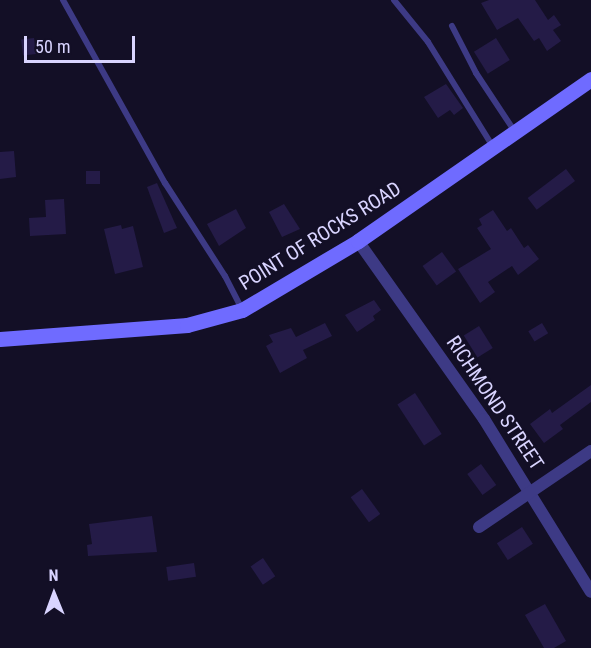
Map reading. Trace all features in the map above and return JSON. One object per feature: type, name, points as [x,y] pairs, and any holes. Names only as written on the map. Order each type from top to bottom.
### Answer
[{"type":"street","name":"POINT OF ROCKS ROAD","points":[[0,339],[187,325],[242,310],[358,241],[591,79]]},
{"type":"street","name":"RICHMOND STREET","points":[[358,241],[531,493],[591,592]]},
{"type":"street","points":[[478,527],[591,452]]},
{"type":"lane","points":[[63,0],[165,183],[225,276],[242,310]]},
{"type":"lane","points":[[394,0],[428,42],[493,148]]},
{"type":"lane","points":[[452,26],[476,73],[516,132]]},
{"type":"building","points":[[489,0],[535,0],[548,20],[554,15],[561,25],[553,30],[561,41],[547,51],[539,38],[534,41],[518,18],[497,30],[481,3]]},
{"type":"building","points":[[34,38],[36,54],[23,55],[21,40]]},
{"type":"building","points":[[496,38],[510,60],[488,74],[474,52]]},
{"type":"building","points":[[446,84],[463,108],[454,115],[450,110],[438,118],[424,97]]},
{"type":"building","points":[[14,151],[16,177],[0,179],[0,152]]},
{"type":"building","points":[[566,169],[575,181],[537,210],[528,198]]},
{"type":"building","points":[[86,171],[100,171],[100,184],[86,184]]},
{"type":"building","points":[[157,183],[177,228],[164,233],[147,187]]},
{"type":"building","points":[[64,199],[66,234],[30,236],[29,218],[46,217],[45,200]]},
{"type":"building","points":[[284,204],[300,229],[282,237],[269,212]]},
{"type":"building","points":[[236,209],[246,228],[219,246],[207,224]]},
{"type":"building","points":[[493,210],[507,231],[511,228],[524,248],[528,245],[539,259],[518,275],[512,266],[488,282],[495,292],[480,303],[458,269],[491,249],[477,228],[482,225],[479,219]]},
{"type":"building","points":[[121,225],[122,229],[133,226],[143,267],[115,274],[104,229]]},
{"type":"building","points":[[442,252],[456,271],[437,286],[423,266]]},
{"type":"building","points":[[374,300],[381,310],[373,316],[375,320],[357,332],[345,315]]},
{"type":"building","points":[[325,323],[332,336],[303,350],[307,358],[280,373],[266,346],[273,342],[269,335],[291,328],[296,337]]},
{"type":"building","points":[[542,323],[548,333],[534,342],[528,331]]},
{"type":"building","points":[[479,326],[493,348],[478,358],[464,336]]},
{"type":"building","points":[[591,385],[591,402],[560,425],[563,429],[544,443],[530,424],[550,409],[552,413]]},
{"type":"building","points":[[415,393],[442,434],[424,446],[397,404]]},
{"type":"building","points":[[481,464],[496,485],[483,495],[467,474]]},
{"type":"building","points":[[362,489],[380,514],[369,522],[351,497]]},
{"type":"building","points":[[152,516],[157,552],[88,556],[87,545],[92,544],[89,524]]},
{"type":"building","points":[[522,527],[533,544],[508,560],[497,543]]},
{"type":"building","points":[[263,558],[275,576],[263,585],[251,566]]},
{"type":"building","points":[[194,563],[196,577],[168,581],[166,567]]},
{"type":"building","points":[[545,604],[566,641],[554,648],[544,648],[525,615]]}]
